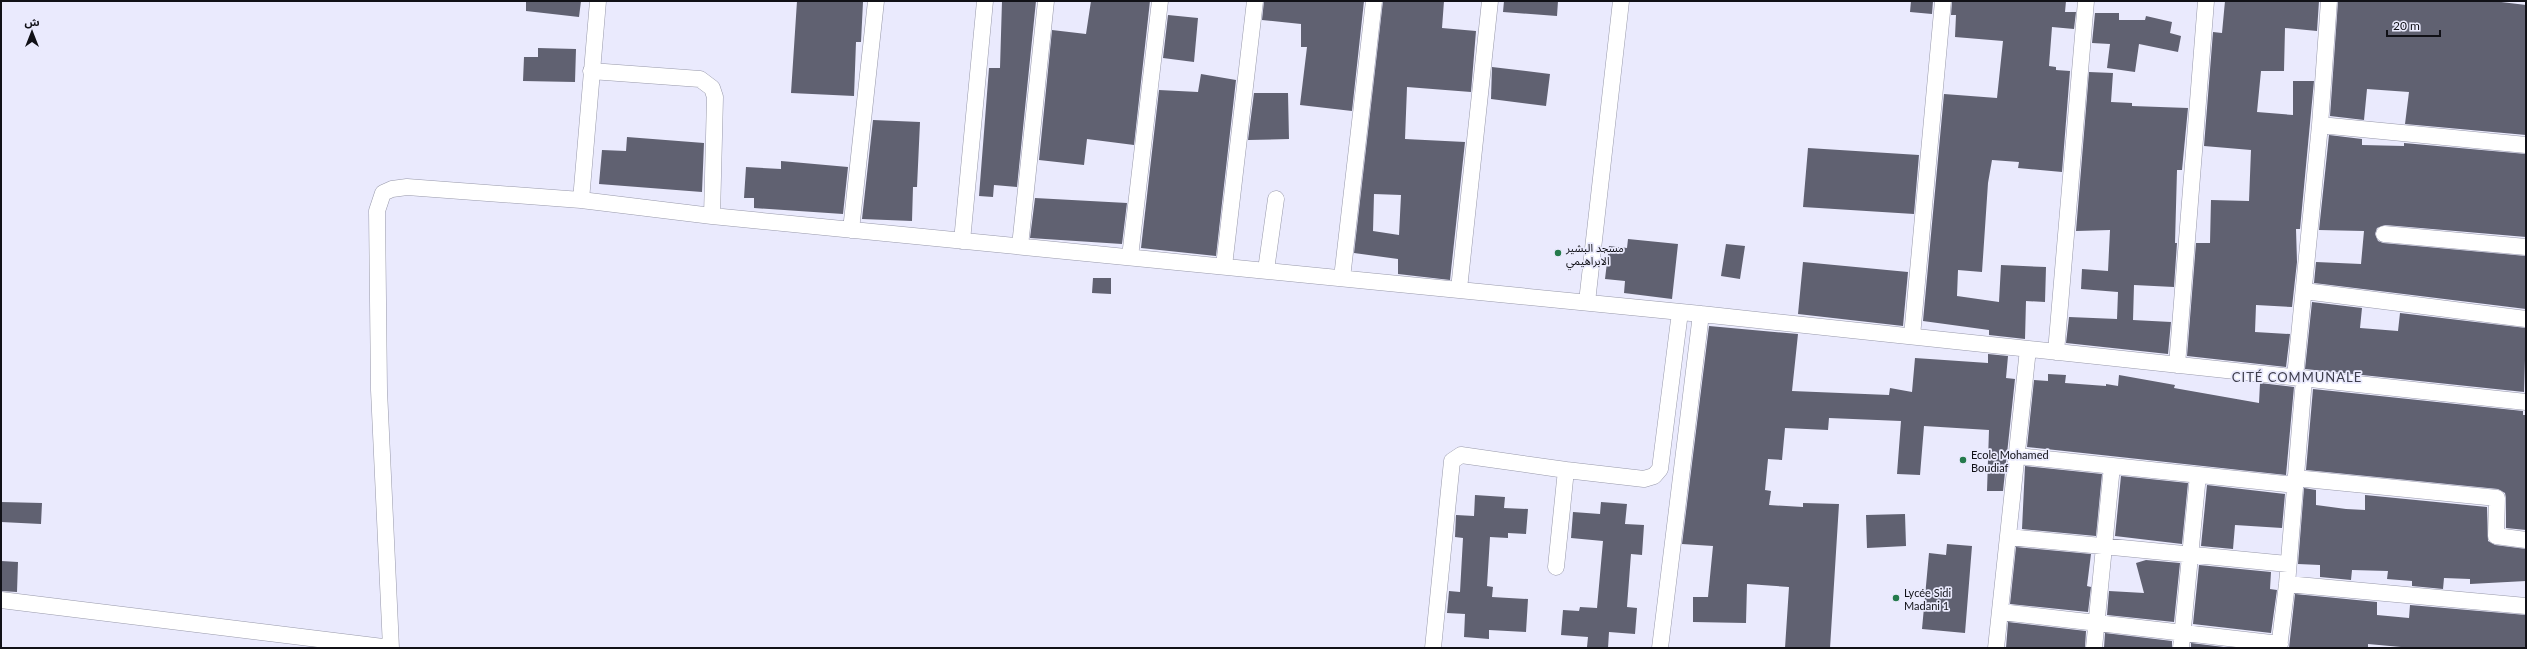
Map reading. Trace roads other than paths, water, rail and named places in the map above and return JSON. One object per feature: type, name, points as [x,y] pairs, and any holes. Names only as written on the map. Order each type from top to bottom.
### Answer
[{"type":"street","points":[[581,200],[598,1]]},
{"type":"street","points":[[851,230],[876,1]]},
{"type":"street","points":[[962,241],[986,1]]},
{"type":"street","points":[[1020,246],[1046,1]]},
{"type":"street","points":[[1130,257],[1160,1]]},
{"type":"street","points":[[1224,266],[1255,1]]},
{"type":"street","points":[[1342,278],[1374,1]]},
{"type":"street","points":[[1459,289],[1490,1]]},
{"type":"street","points":[[1587,302],[1621,1]]},
{"type":"street","points":[[1912,336],[1943,1]]},
{"type":"street","points":[[2056,352],[2086,1]]},
{"type":"street","points":[[2177,365],[2206,1]]},
{"type":"street","points":[[2001,612],[2095,624],[2183,632],[2279,646],[2287,584],[2295,482],[2304,290],[2320,125],[2329,1]]},
{"type":"street","points":[[592,71],[700,79],[712,88],[715,97],[712,216]]},
{"type":"street","points":[[2320,125],[2526,145]]},
{"type":"street","points":[[1,600],[391,648],[379,390],[377,211],[383,193],[392,189],[408,187],[581,200],[712,216],[1459,289],[2526,402]]},
{"type":"street","points":[[1266,270],[1276,199]]},
{"type":"street","points":[[2384,234],[2526,247]]},
{"type":"street","points":[[2304,290],[2526,320]]},
{"type":"street","points":[[1433,648],[1452,461],[1461,455],[1566,470],[1644,479],[1654,476],[1660,469],[1680,312]]},
{"type":"street","points":[[1660,648],[1701,314]]},
{"type":"street","points":[[1996,648],[2009,538],[2028,349]]},
{"type":"street","points":[[2017,456],[2198,475],[2497,498],[2496,536],[2526,540]]},
{"type":"street","points":[[2094,648],[2095,624],[2112,466]]},
{"type":"street","points":[[1556,567],[1566,470]]},
{"type":"street","points":[[2181,648],[2198,475]]},
{"type":"street","points":[[2009,538],[2288,564]]},
{"type":"street","points":[[2287,584],[2526,606]]},
{"type":"place","name":"مسجد البشير الابراهيمي","points":[[1558,253]]},
{"type":"place","name":"Ecole Mohamed Boudiaf","points":[[1963,460]]},
{"type":"place","name":"Lycée Sidi Madani 1","points":[[1896,598]]},
{"type":"district","name":"CITÉ COMMUNALE","points":[[2297,377]]}]
